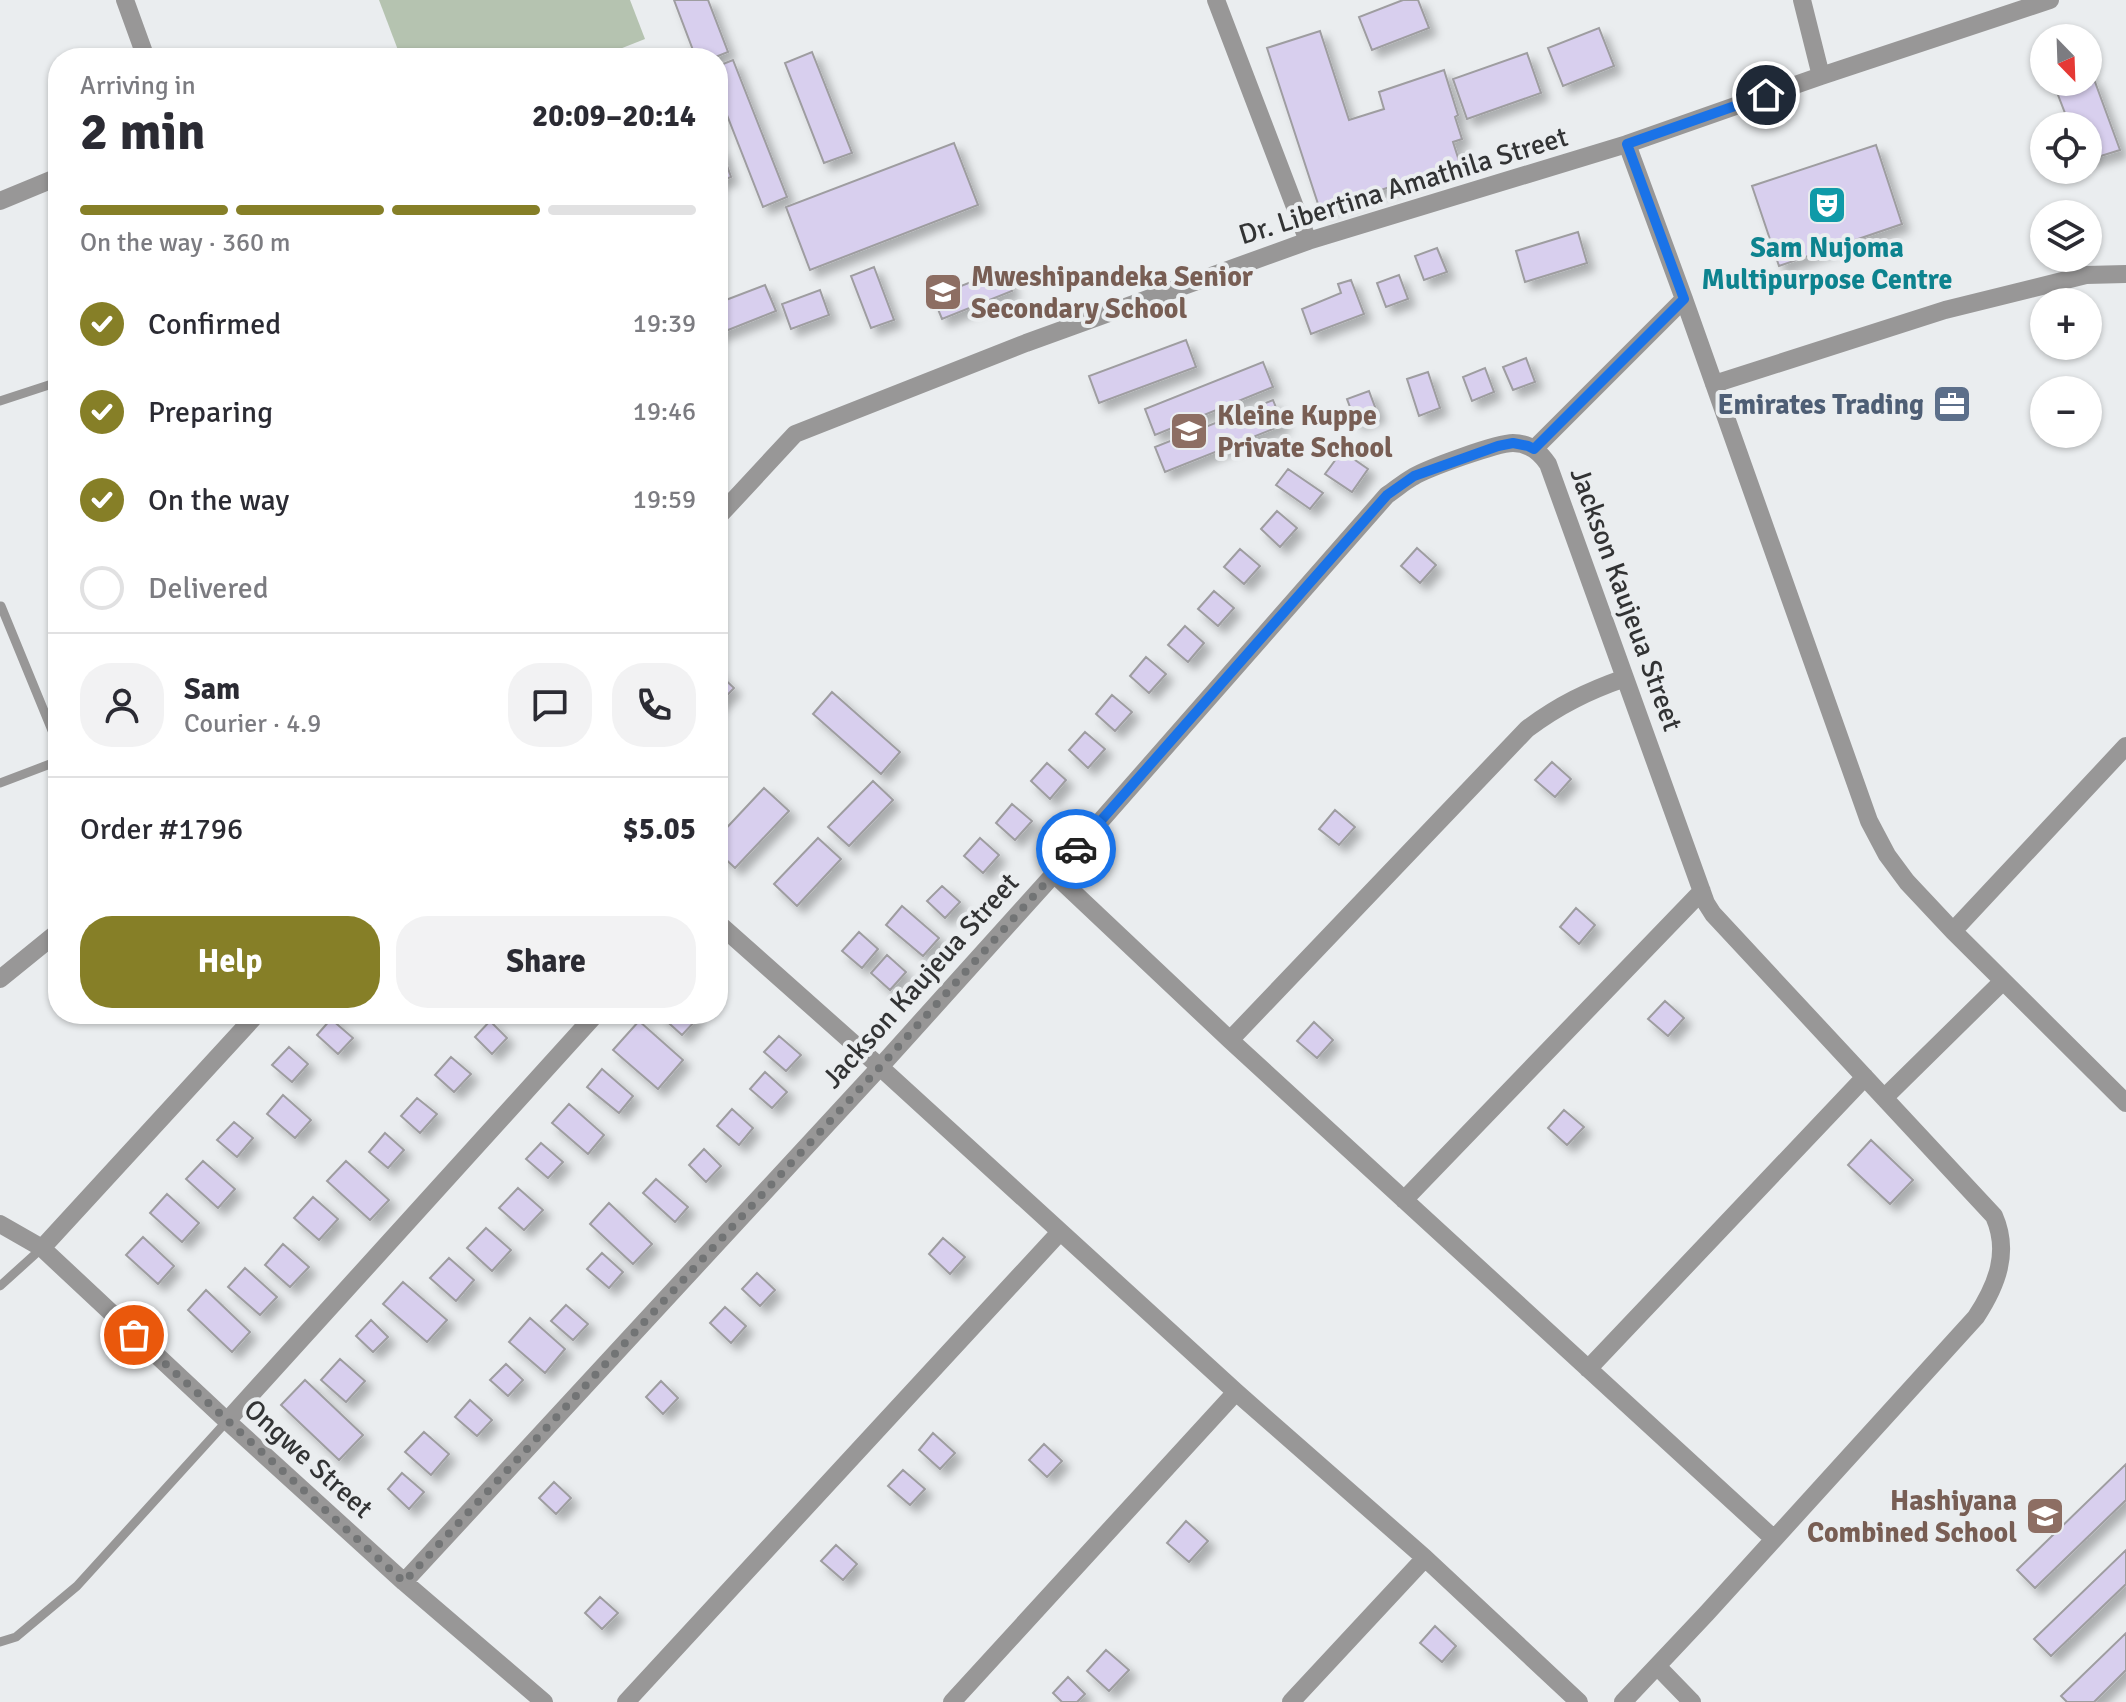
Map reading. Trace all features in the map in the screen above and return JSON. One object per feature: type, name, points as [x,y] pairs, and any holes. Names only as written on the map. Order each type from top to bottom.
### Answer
[{"type":"street","points":[[125,0],[142,48]]},
{"type":"street","points":[[1216,0],[1308,241]]},
{"type":"street","points":[[1802,0],[1821,76]]},
{"type":"street","name":"Dr. Libertina Amathila Street","points":[[728,506],[795,434],[1026,343],[1308,241],[1627,144],[2050,0]]},
{"type":"street","points":[[1627,144],[1869,821],[1887,855],[1907,882],[2126,1103]]},
{"type":"street","points":[[0,201],[48,181]]},
{"type":"street","points":[[1714,384],[1945,310],[2086,275],[2126,274]]},
{"type":"street","points":[[1534,449],[1684,299]]},
{"type":"street","name":"Jackson Kaujeua Street","points":[[404,1582],[880,1067],[1387,495],[1414,476],[1513,443],[1534,449],[1548,464],[1702,891],[1713,914],[1994,1216],[2001,1232],[2002,1251],[1997,1276],[1989,1297],[1976,1317],[1623,1702]]},
{"type":"street","points":[[1230,1040],[1527,729],[1575,697],[1625,678]]},
{"type":"street","points":[[1953,931],[2126,746]]},
{"type":"street","points":[[1054,874],[1230,1040],[1774,1539]]},
{"type":"street","points":[[1404,1200],[1702,891]]},
{"type":"street","points":[[728,932],[1236,1392],[1425,1558],[1579,1702]]},
{"type":"street","points":[[0,979],[48,940]]},
{"type":"street","points":[[1884,1098],[2003,981]]},
{"type":"street","points":[[42,1248],[248,1024]]},
{"type":"street","points":[[227,1421],[587,1024]]},
{"type":"street","points":[[1588,1369],[1865,1077]]},
{"type":"street","name":"Ongwe Street","points":[[0,1224],[42,1248],[404,1582],[544,1702]]},
{"type":"street","points":[[626,1702],[1060,1232]]},
{"type":"street","points":[[952,1702],[1236,1392]]},
{"type":"street","points":[[1291,1702],[1425,1558]]},
{"type":"street","points":[[1657,1666],[1692,1702]]},
{"type":"lane","points":[[0,401],[48,385]]},
{"type":"lane","points":[[1,606],[48,721]]},
{"type":"lane","points":[[0,783],[48,765]]},
{"type":"lane","points":[[0,1286],[42,1248]]},
{"type":"lane","points":[[0,1642],[16,1637],[77,1586],[227,1421]]},
{"type":"green space","points":[[379,0],[630,0],[645,39],[622,48],[397,48]]},
{"type":"building","points":[[674,0],[708,0],[726,48],[692,48]]},
{"type":"building","points":[[1403,0],[1418,0],[1429,28],[1372,50],[1359,17]]},
{"type":"building","points":[[1599,28],[1614,66],[1563,86],[1548,48]]},
{"type":"building","points":[[1320,31],[1349,120],[1384,109],[1379,92],[1444,70],[1458,115],[1455,117],[1462,139],[1453,142],[1460,164],[1320,210],[1267,48]]},
{"type":"building","points":[[812,52],[852,153],[824,163],[785,63]]},
{"type":"building","points":[[1527,53],[1541,93],[1467,119],[1453,79]]},
{"type":"building","points":[[733,60],[787,197],[763,207],[728,118],[728,62]]},
{"type":"building","points":[[2058,96],[2100,96],[2120,150],[2102,156],[2102,112],[2065,112]]},
{"type":"building","points":[[954,143],[978,205],[810,270],[786,207]]},
{"type":"building","name":"Sam Nujoma Multipurpose Centre","points":[[1876,145],[1902,224],[1779,266],[1752,186]]},
{"type":"building","points":[[1578,232],[1587,263],[1525,282],[1516,251]]},
{"type":"building","points":[[1437,248],[1447,272],[1424,280],[1415,256]]},
{"type":"building","points":[[874,267],[894,320],[871,328],[851,276]]},
{"type":"building","points":[[1004,269],[1012,291],[942,319],[933,297]]},
{"type":"building","points":[[1399,275],[1408,299],[1386,307],[1377,283]]},
{"type":"building","points":[[1351,280],[1364,314],[1311,334],[1302,309],[1341,293],[1338,284]]},
{"type":"building","points":[[765,285],[776,311],[728,330],[728,299]]},
{"type":"building","points":[[820,290],[829,315],[791,329],[782,304]]},
{"type":"building","points":[[1186,340],[1196,367],[1099,403],[1089,376]]},
{"type":"building","points":[[1526,358],[1535,382],[1513,390],[1503,367]]},
{"type":"building","points":[[1263,362],[1273,387],[1155,435],[1145,409]]},
{"type":"building","points":[[1485,368],[1494,392],[1472,401],[1463,377]]},
{"type":"building","points":[[1428,372],[1440,408],[1419,416],[1407,379]]},
{"type":"building","points":[[1369,391],[1378,415],[1356,423],[1347,399]]},
{"type":"building","points":[[1273,400],[1283,425],[1165,472],[1155,447]]},
{"type":"building","points":[[1342,451],[1368,469],[1352,492],[1325,474]]},
{"type":"building","points":[[1288,469],[1323,493],[1310,509],[1276,485]]},
{"type":"building","points":[[1277,511],[1297,528],[1280,547],[1261,529]]},
{"type":"building","points":[[1417,548],[1436,565],[1420,583],[1401,566]]},
{"type":"building","points":[[1240,549],[1260,566],[1244,584],[1224,567]]},
{"type":"building","points":[[1214,591],[1234,608],[1218,626],[1198,609]]},
{"type":"building","points":[[1185,626],[1204,643],[1188,662],[1168,645]]},
{"type":"building","points":[[1146,657],[1166,674],[1149,693],[1130,676]]},
{"type":"building","points":[[832,692],[900,752],[881,774],[813,714]]},
{"type":"building","points":[[1112,695],[1132,712],[1115,731],[1096,714]]},
{"type":"building","points":[[1085,732],[1105,749],[1088,768],[1069,750]]},
{"type":"building","points":[[1552,762],[1571,779],[1555,797],[1535,780]]},
{"type":"building","points":[[1047,763],[1066,780],[1050,799],[1031,781]]},
{"type":"building","points":[[873,781],[893,800],[849,846],[828,827]]},
{"type":"building","points":[[764,788],[789,811],[735,868],[728,861],[728,826]]},
{"type":"building","points":[[1012,804],[1032,821],[1015,840],[996,823]]},
{"type":"building","points":[[1335,810],[1355,827],[1339,845],[1319,829]]},
{"type":"building","points":[[818,838],[841,859],[797,906],[774,884]]},
{"type":"building","points":[[980,838],[999,855],[983,873],[964,856]]},
{"type":"building","points":[[942,886],[960,902],[945,918],[927,901]]},
{"type":"building","points":[[902,906],[939,938],[923,956],[886,925]]},
{"type":"building","points":[[1576,908],[1595,925],[1579,944],[1560,927]]},
{"type":"building","points":[[859,932],[878,949],[862,968],[842,951]]},
{"type":"building","points":[[887,955],[906,972],[890,990],[871,973]]},
{"type":"building","points":[[1665,1001],[1684,1018],[1668,1036],[1648,1019]]},
{"type":"building","points":[[1314,1022],[1333,1040],[1317,1058],[1297,1041]]},
{"type":"building","points":[[327,1024],[337,1024],[353,1038],[338,1054],[317,1035]]},
{"type":"building","points":[[487,1024],[493,1024],[507,1038],[492,1054],[475,1037]]},
{"type":"building","points":[[636,1024],[642,1024],[683,1060],[658,1089],[613,1050]]},
{"type":"building","points":[[670,1024],[692,1024],[682,1035]]},
{"type":"building","points":[[779,1036],[801,1055],[786,1071],[764,1052]]},
{"type":"building","points":[[289,1047],[308,1064],[292,1082],[272,1065]]},
{"type":"building","points":[[451,1057],[471,1074],[454,1092],[435,1075]]},
{"type":"building","points":[[602,1069],[633,1096],[619,1113],[587,1087]]},
{"type":"building","points":[[765,1072],[787,1092],[772,1108],[750,1089]]},
{"type":"building","points":[[283,1095],[311,1120],[295,1138],[267,1114]]},
{"type":"building","points":[[417,1098],[437,1114],[420,1133],[401,1116]]},
{"type":"building","points":[[569,1104],[604,1135],[588,1154],[552,1123]]},
{"type":"building","points":[[732,1109],[753,1128],[739,1145],[717,1126]]},
{"type":"building","points":[[1564,1110],[1584,1127],[1567,1145],[1548,1128]]},
{"type":"building","points":[[234,1122],[253,1138],[237,1157],[217,1140]]},
{"type":"building","points":[[385,1133],[404,1150],[388,1168],[369,1152]]},
{"type":"building","points":[[1871,1140],[1913,1180],[1890,1204],[1848,1165]]},
{"type":"building","points":[[541,1143],[563,1162],[548,1178],[526,1159]]},
{"type":"building","points":[[704,1149],[721,1166],[706,1182],[689,1165]]},
{"type":"building","points":[[203,1161],[235,1189],[218,1208],[186,1179]]},
{"type":"building","points":[[346,1161],[389,1200],[370,1220],[327,1181]]},
{"type":"building","points":[[656,1179],[688,1207],[675,1222],[643,1193]]},
{"type":"building","points":[[518,1188],[543,1210],[524,1230],[499,1208]]},
{"type":"building","points":[[167,1194],[199,1223],[182,1242],[150,1213]]},
{"type":"building","points":[[313,1197],[338,1219],[319,1240],[294,1218]]},
{"type":"building","points":[[609,1203],[652,1244],[633,1264],[590,1224]]},
{"type":"building","points":[[486,1228],[511,1250],[492,1271],[467,1248]]},
{"type":"building","points":[[143,1237],[174,1266],[158,1284],[126,1255]]},
{"type":"building","points":[[943,1238],[965,1257],[950,1274],[929,1254]]},
{"type":"building","points":[[283,1244],[309,1267],[290,1287],[265,1265]]},
{"type":"building","points":[[602,1253],[623,1272],[609,1288],[587,1269]]},
{"type":"building","points":[[449,1258],[474,1280],[456,1301],[430,1278]]},
{"type":"building","points":[[245,1268],[277,1297],[260,1315],[228,1287]]},
{"type":"building","points":[[757,1273],[775,1290],[760,1306],[742,1289]]},
{"type":"building","points":[[403,1282],[447,1320],[427,1342],[383,1304]]},
{"type":"building","points":[[206,1290],[250,1332],[232,1352],[188,1310]]},
{"type":"building","points":[[566,1305],[588,1324],[573,1340],[551,1321]]},
{"type":"building","points":[[725,1307],[746,1326],[731,1343],[710,1323]]},
{"type":"building","points":[[530,1318],[565,1349],[545,1373],[509,1342]]},
{"type":"building","points":[[371,1320],[388,1337],[373,1352],[356,1336]]},
{"type":"building","points":[[340,1359],[365,1381],[346,1402],[321,1380]]},
{"type":"building","points":[[506,1364],[523,1380],[508,1396],[490,1380]]},
{"type":"building","points":[[305,1380],[363,1435],[339,1460],[281,1405]]},
{"type":"building","points":[[661,1381],[678,1398],[663,1414],[646,1397]]},
{"type":"building","points":[[470,1400],[492,1420],[477,1436],[455,1417]]},
{"type":"building","points":[[424,1432],[449,1454],[431,1475],[405,1452]]},
{"type":"building","points":[[933,1433],[955,1453],[940,1469],[919,1450]]},
{"type":"building","points":[[1044,1444],[1062,1461],[1047,1477],[1029,1460]]},
{"type":"building","points":[[2126,1464],[2126,1500],[2035,1588],[2017,1570]]},
{"type":"building","points":[[903,1470],[925,1489],[910,1505],[888,1486]]},
{"type":"building","points":[[402,1473],[424,1492],[409,1509],[388,1489]]},
{"type":"building","points":[[554,1482],[571,1498],[556,1514],[539,1498]]},
{"type":"building","points":[[1186,1521],[1208,1541],[1189,1562],[1167,1543]]},
{"type":"building","points":[[836,1545],[857,1564],[843,1580],[821,1561]]},
{"type":"building","points":[[2126,1550],[2126,1584],[2051,1656],[2034,1639]]},
{"type":"building","points":[[600,1597],[618,1613],[602,1629],[585,1613]]},
{"type":"building","points":[[1435,1626],[1456,1646],[1442,1662],[1420,1643]]},
{"type":"building","points":[[2126,1633],[2126,1670],[2094,1702],[2067,1702],[2061,1696]]},
{"type":"building","points":[[1106,1650],[1129,1670],[1109,1691],[1087,1671]]},
{"type":"building","points":[[1068,1677],[1085,1694],[1077,1702],[1062,1702],[1053,1693]]},
{"type":"way so far","points":[[134,1335],[404,1582],[880,1067],[1076,849]]},
{"type":"place","name":"Sam Nujoma Multipurpose Centre","points":[[1827,205]]},
{"type":"place","name":"Mweshipandeka Senior Secondary School","points":[[943,292]]},
{"type":"place","name":"Emirates Trading","points":[[1952,404]]},
{"type":"place","name":"Kleine Kuppe Private School","points":[[1189,431]]},
{"type":"place","name":"Hashiyana Combined School","points":[[2045,1516]]},
{"type":"route","points":[[1076,849],[1387,495],[1414,476],[1498,446],[1513,443],[1534,449],[1684,299],[1627,144],[1766,95]]}]
